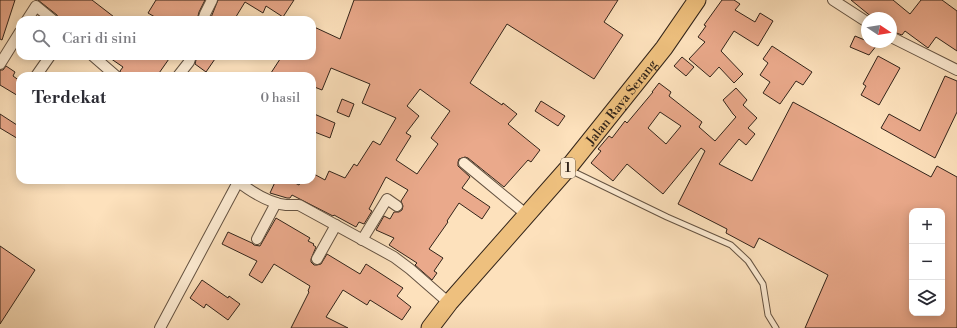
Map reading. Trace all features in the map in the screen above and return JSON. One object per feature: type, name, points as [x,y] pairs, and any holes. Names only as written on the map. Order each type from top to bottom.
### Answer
[{"type":"highway","name":"Jalan Raya Serang","points":[[430,328],[449,303],[568,168],[664,48],[697,0]]},
{"type":"street","points":[[204,16],[212,0]]},
{"type":"street","points":[[833,0],[861,18]]},
{"type":"street","points":[[29,16],[35,3],[49,16]]},
{"type":"street","points":[[0,64],[16,38]]},
{"type":"street","points":[[897,40],[957,70]]},
{"type":"street","points":[[39,72],[47,60]]},
{"type":"street","points":[[98,60],[111,72]]},
{"type":"street","points":[[181,72],[190,60]]},
{"type":"street","points":[[464,163],[527,215]]},
{"type":"street","points":[[160,328],[235,184]]},
{"type":"street","points":[[242,184],[276,203],[299,205],[394,257],[449,303]]},
{"type":"street","points":[[362,240],[387,200],[397,206]]},
{"type":"street","points":[[257,239],[276,203]]},
{"type":"street","points":[[318,259],[336,225]]},
{"type":"lane","points":[[568,168],[667,217],[731,246],[748,261],[763,284],[768,315],[776,328]]},
{"type":"building","points":[[0,0],[15,0],[2,40],[0,39]]},
{"type":"building","points":[[38,0],[92,0],[113,16],[57,16]]},
{"type":"building","points":[[156,0],[205,0],[198,16],[153,16],[148,13]]},
{"type":"building","points":[[218,0],[294,0],[284,16],[266,6],[263,13],[245,2],[236,16],[212,16]]},
{"type":"building","points":[[354,0],[618,0],[604,22],[623,35],[594,79],[507,24],[470,83],[502,105],[503,103],[517,114],[508,124],[540,150],[531,162],[528,160],[504,187],[468,158],[465,157],[459,159],[458,166],[470,177],[462,188],[490,207],[482,219],[459,203],[429,249],[443,258],[434,271],[437,273],[432,280],[415,265],[417,263],[389,245],[394,238],[376,230],[384,216],[390,219],[394,212],[399,212],[402,210],[403,206],[401,201],[408,190],[386,177],[369,209],[372,211],[364,224],[359,222],[356,227],[292,195],[290,198],[287,198],[270,193],[274,184],[316,184],[316,175],[325,180],[329,171],[345,178],[354,164],[357,166],[373,141],[380,145],[396,118],[362,103],[370,84],[331,68],[322,90],[316,88],[316,72],[272,72],[279,60],[316,60],[316,28],[340,39]],"holes":[[[420,89],[450,111],[431,138],[438,144],[417,174],[396,160],[411,136],[406,133],[419,116],[407,106]]]},
{"type":"building","points":[[722,0],[734,0],[740,4],[735,10],[755,22],[760,13],[773,21],[758,46],[734,31],[721,51],[743,74],[734,83],[719,67],[710,77],[689,59],[705,42],[698,37],[706,26],[704,25]]},
{"type":"building","points":[[851,0],[893,0],[910,14],[921,0],[942,0],[957,11],[957,51],[936,37],[928,48],[905,31],[902,35],[897,33],[897,12],[866,12]]},
{"type":"building","points":[[855,36],[861,38],[861,48],[875,48],[869,55],[850,47]]},
{"type":"building","points":[[772,46],[812,72],[803,85],[796,81],[780,104],[763,93],[770,82],[760,75],[768,63],[763,59]]},
{"type":"building","points":[[878,56],[900,68],[879,105],[861,95],[866,86],[863,84]]},
{"type":"building","points":[[682,57],[694,67],[686,76],[674,66]]},
{"type":"building","points":[[113,60],[168,60],[160,72],[120,72],[123,67]]},
{"type":"building","points":[[196,60],[214,60],[206,72],[195,64]]},
{"type":"building","points":[[6,66],[15,72],[13,76],[16,78],[16,95],[0,85],[0,70],[3,70]]},
{"type":"building","points":[[945,76],[957,81],[957,112],[935,158],[881,128],[889,114],[920,131]]},
{"type":"building","points":[[659,83],[671,92],[669,96],[702,122],[699,127],[715,141],[736,117],[723,100],[736,88],[747,100],[743,105],[757,118],[748,128],[755,134],[746,145],[739,139],[719,164],[752,181],[793,102],[931,177],[937,166],[957,177],[957,328],[805,328],[828,275],[759,238],[754,248],[726,233],[727,229],[678,204],[705,151],[701,148],[663,194],[627,164],[613,181],[591,163],[601,151],[598,149],[609,136],[612,138],[625,121],[627,123]],"holes":[[[660,112],[681,126],[666,144],[648,128]]]},
{"type":"building","points":[[342,99],[354,104],[349,117],[337,112]]},
{"type":"building","points":[[541,101],[565,116],[558,126],[535,111]]},
{"type":"building","points":[[0,114],[16,124],[16,138],[0,128]]},
{"type":"building","points":[[316,115],[335,123],[330,138],[316,133]]},
{"type":"building","points":[[276,218],[310,238],[308,241],[316,247],[311,259],[311,262],[314,265],[321,264],[327,254],[360,274],[366,264],[403,288],[397,296],[411,307],[402,320],[370,300],[367,305],[343,290],[326,317],[348,328],[291,328],[309,292],[310,286],[274,264],[262,283],[249,275],[257,261],[222,244],[228,232],[254,245],[260,246]]},
{"type":"building","points":[[0,246],[35,270],[0,324]]},
{"type":"building","points":[[202,280],[228,298],[229,296],[240,304],[228,320],[206,304],[204,308],[190,298]]}]
